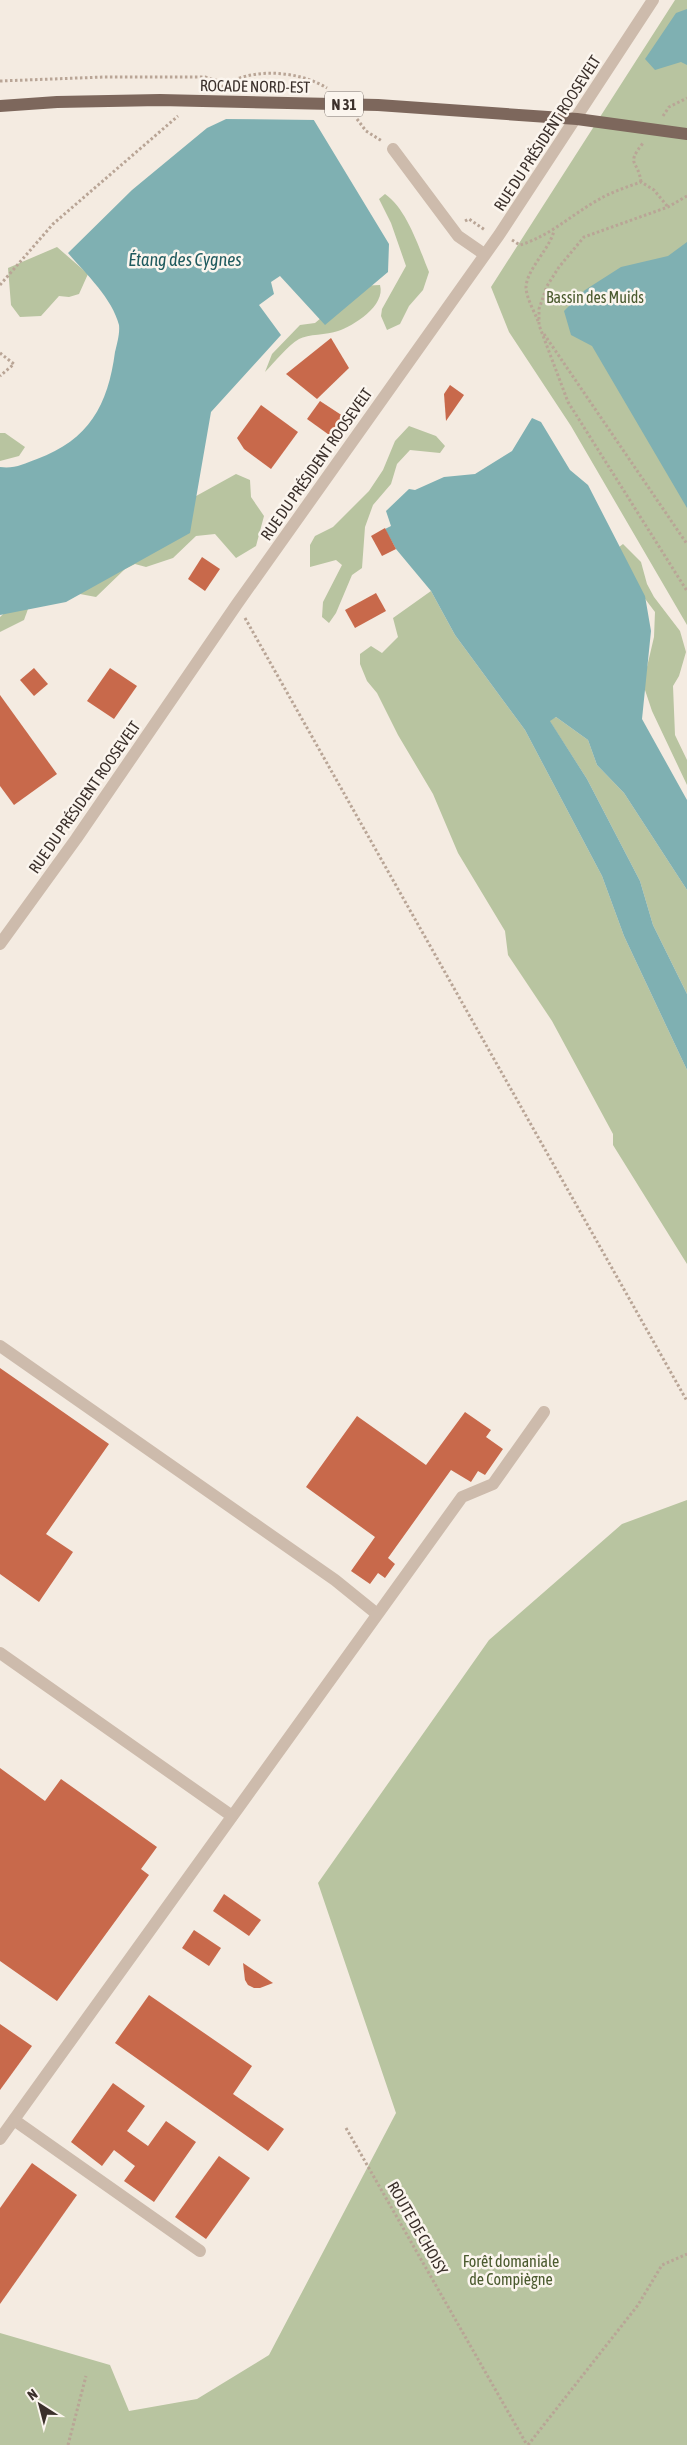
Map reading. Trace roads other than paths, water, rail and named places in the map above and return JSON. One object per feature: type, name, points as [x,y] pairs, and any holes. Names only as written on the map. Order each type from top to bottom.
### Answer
[{"type":"main road","name":"ROCADE NORD-EST","points":[[0,106],[57,102],[160,100],[378,105],[577,119],[687,134]]},
{"type":"street","name":"RUE DU PRÉSIDENT ROOSEVELT","points":[[0,944],[76,839],[237,604],[499,235],[653,0]]},
{"type":"street","points":[[393,149],[458,236],[484,254]]},
{"type":"street","points":[[0,1346],[335,1580],[377,1614]]},
{"type":"street","points":[[0,2139],[462,1497],[493,1484],[544,1412]]},
{"type":"street","points":[[0,1653],[232,1816]]},
{"type":"street","points":[[14,2120],[200,2251]]},
{"type":"water","points":[[687,9],[687,65],[681,62],[655,70],[645,59],[676,13]]},
{"type":"water","name":"Étang des Cygnes","points":[[241,112],[312,117],[389,244],[388,272],[325,325],[280,276],[271,282],[274,294],[259,305],[281,335],[211,412],[190,533],[66,602],[0,615],[0,467],[19,466],[37,459],[70,442],[83,431],[101,404],[112,371],[119,331],[116,315],[105,296],[68,253],[132,190],[207,128]]},
{"type":"water","name":"Bassin des Muids","points":[[687,242],[687,508],[592,346],[571,335],[564,311],[585,290],[621,267],[668,256]]},
{"type":"water","points":[[532,418],[541,422],[570,470],[588,485],[645,596],[651,631],[642,719],[687,800],[687,890],[624,793],[597,765],[588,740],[556,717],[550,721],[587,779],[640,881],[653,925],[687,994],[687,1070],[624,936],[602,876],[525,730],[455,635],[431,591],[396,549],[385,529],[391,526],[386,511],[409,489],[415,490],[444,477],[475,474],[512,451]]},
{"type":"park label","name":"Forêt domaniale de Compiègne","points":[[511,2270]]}]
